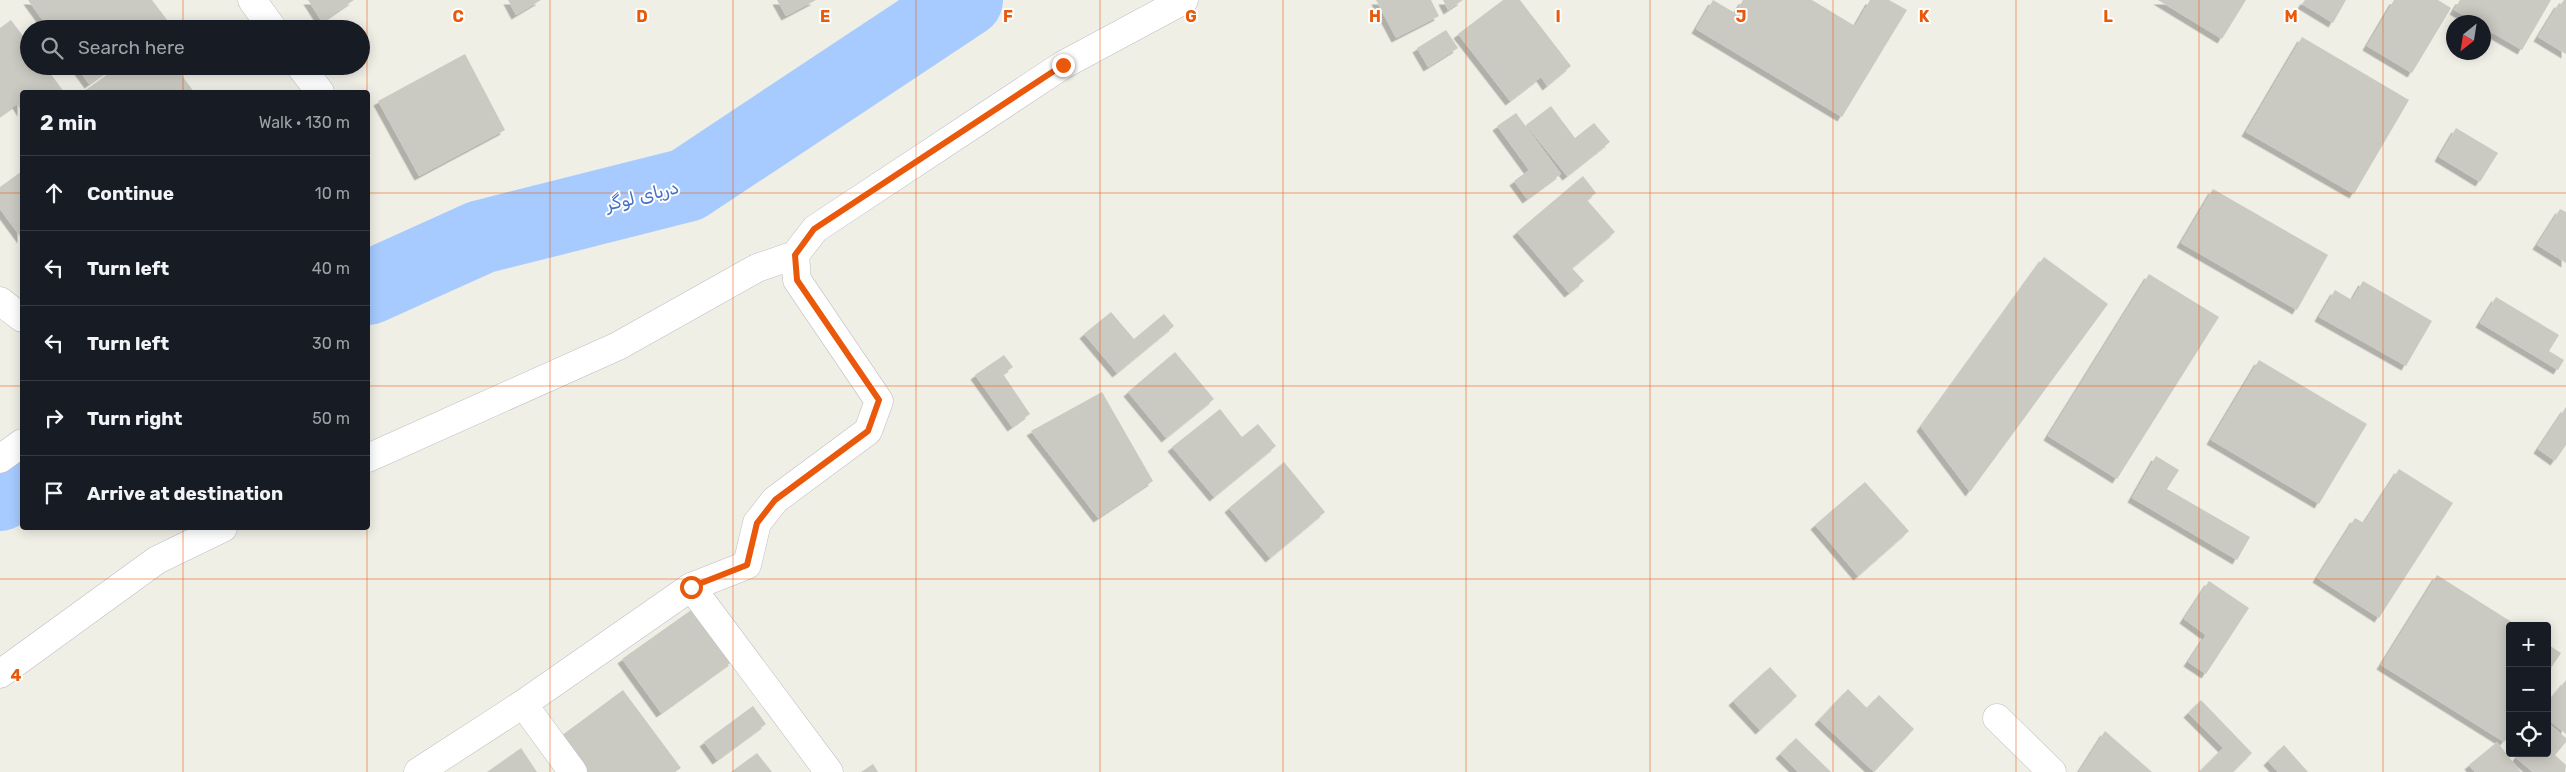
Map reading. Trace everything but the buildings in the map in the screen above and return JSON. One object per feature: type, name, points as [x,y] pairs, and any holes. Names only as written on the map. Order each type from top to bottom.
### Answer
[{"type":"street","points":[[252,0],[266,20]]},
{"type":"street","points":[[370,457],[618,346],[757,268],[795,255],[814,229],[1063,65],[1184,0]]},
{"type":"street","points":[[307,75],[318,90]]},
{"type":"street","points":[[418,772],[523,704],[691,587],[747,565],[757,523],[775,500],[868,431],[879,400],[797,280],[795,255]]},
{"type":"street","points":[[0,302],[20,317]]},
{"type":"street","points":[[0,459],[20,444]]},
{"type":"street","points":[[0,674],[157,560],[219,530]]},
{"type":"street","points":[[691,587],[829,772]]},
{"type":"street","points":[[523,704],[573,772]]},
{"type":"street","points":[[1997,718],[2052,772]]},
{"type":"waterway","name":"دریای لوگر","points":[[370,287],[481,237],[687,185],[966,0]]},
{"type":"waterway","name":"دریای لوگر","points":[[0,494],[20,480]]},
{"type":"route","points":[[691,587],[747,565],[757,523],[775,500],[868,431],[879,400],[797,280],[795,255],[814,229],[1063,65]]}]
